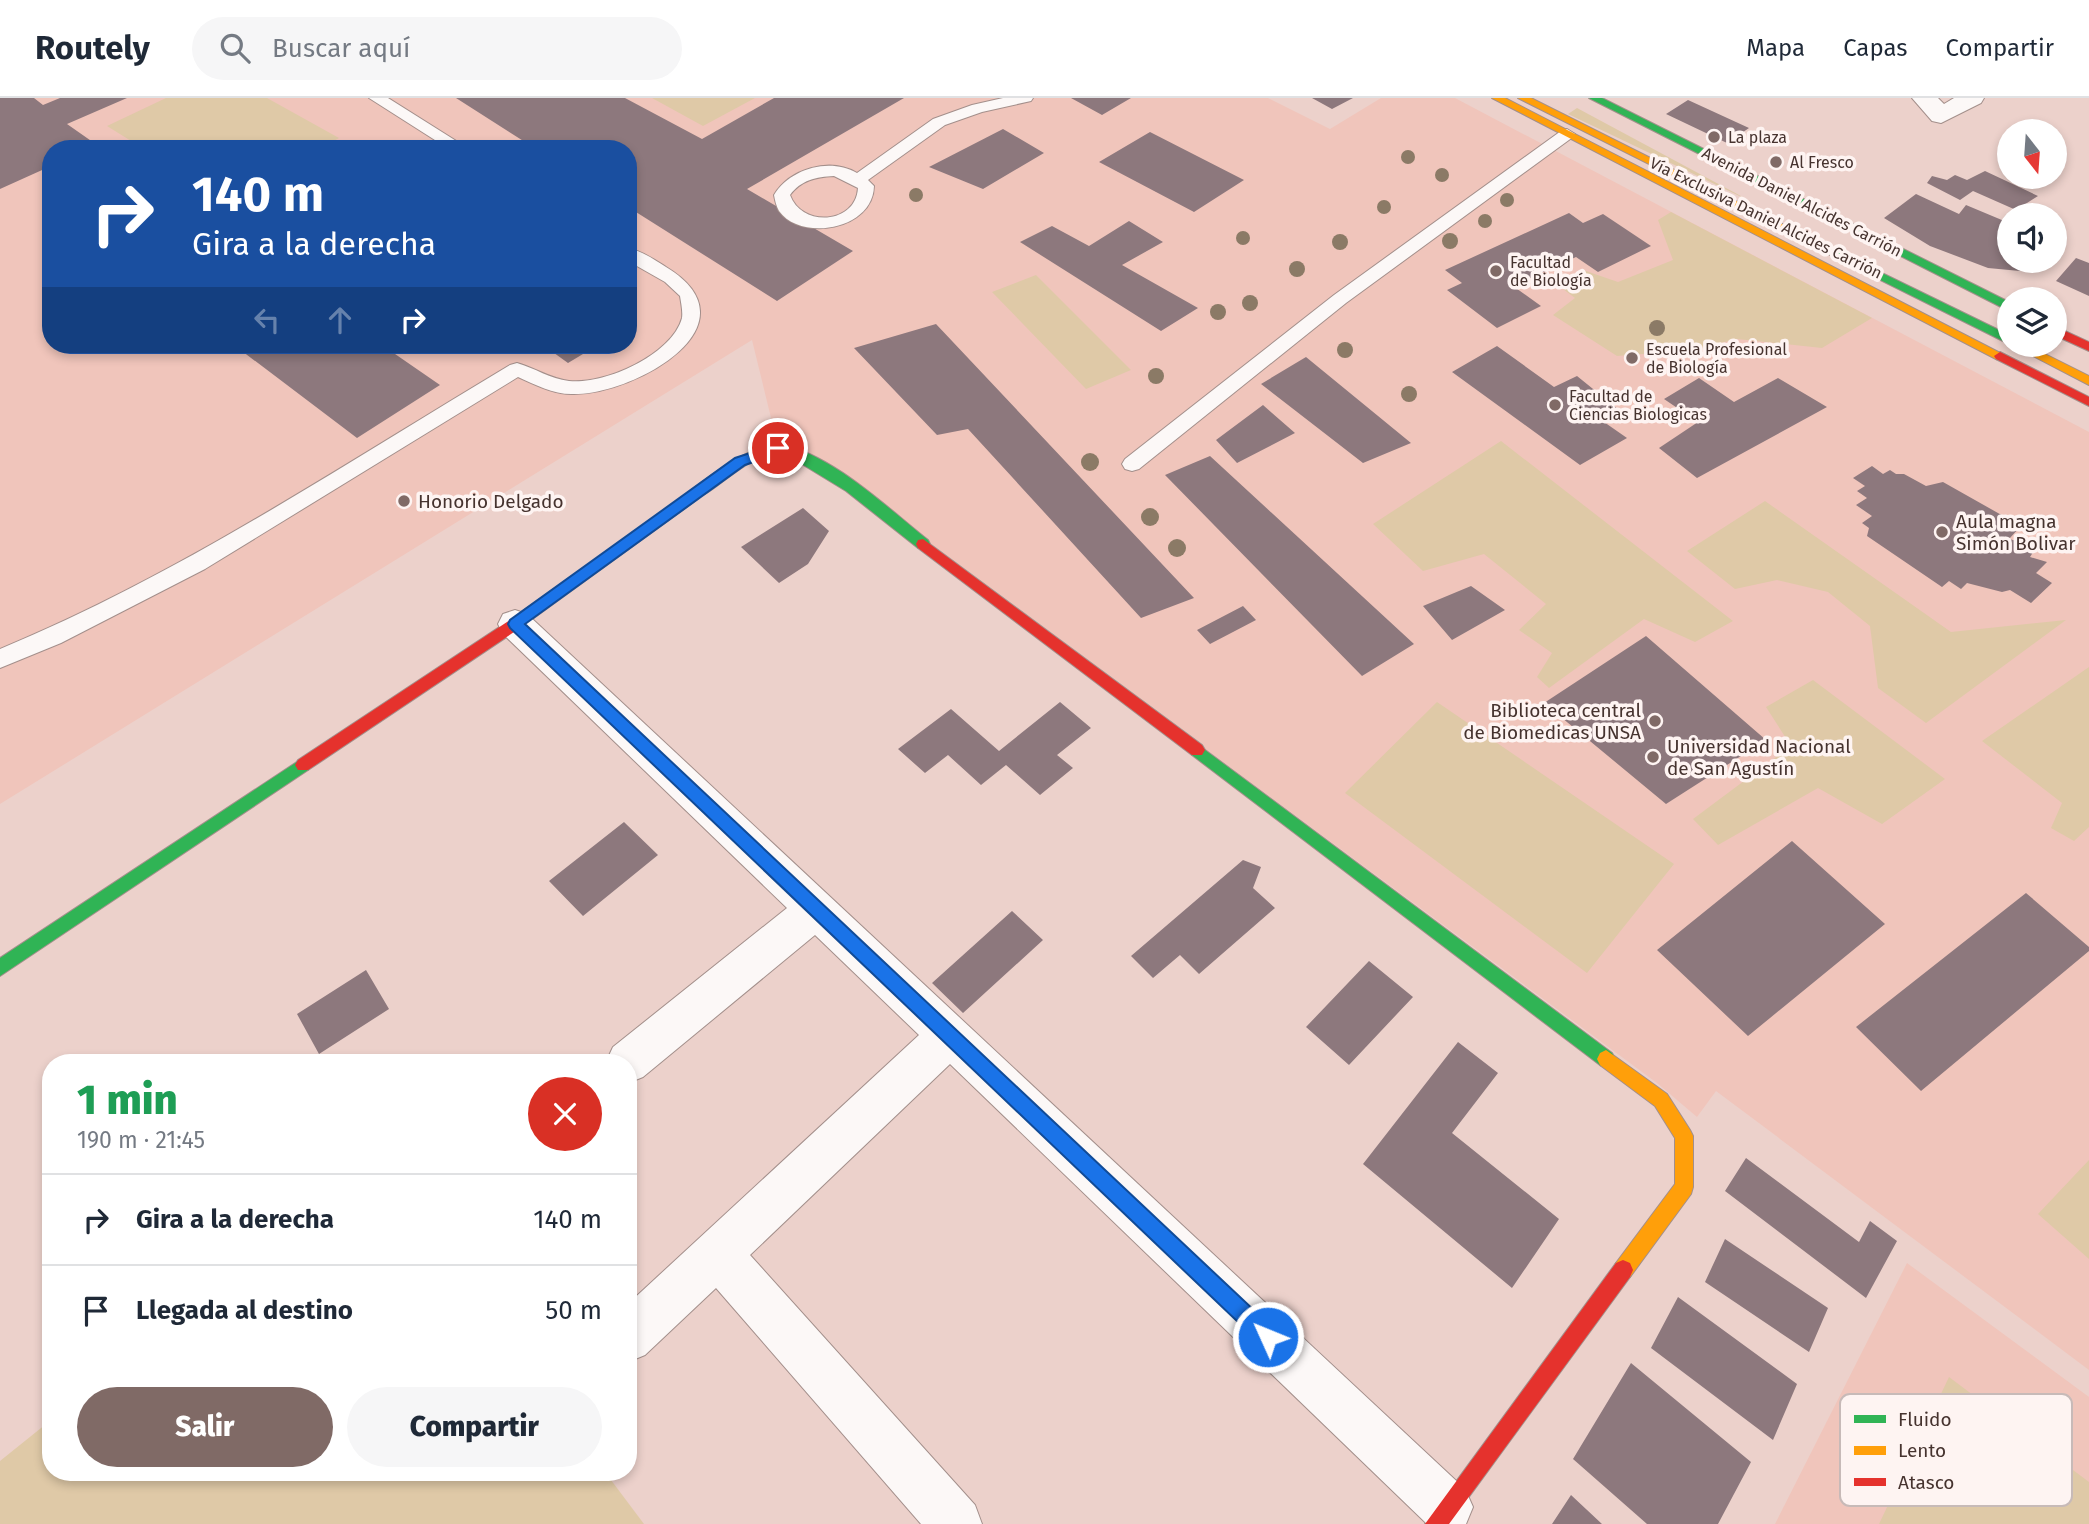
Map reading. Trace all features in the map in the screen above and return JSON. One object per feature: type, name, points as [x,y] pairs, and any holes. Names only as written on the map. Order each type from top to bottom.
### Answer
[{"type":"main road","points":[[1497,98],[2089,402]]},
{"type":"main road","name":"Vía Exclusiva Daniel Alcides Carrión","points":[[1523,98],[1997,334]]},
{"type":"main road","name":"Vía Exclusiva Daniel Alcides Carrión","points":[[1587,101],[1997,320]]},
{"type":"main road","name":"Avenida Daniel Alcides Carrión","points":[[1587,101],[1997,301]]},
{"type":"main road","points":[[2067,336],[2089,347]]},
{"type":"main road","points":[[2067,355],[2089,366]]},
{"type":"main road","points":[[2042,357],[2089,381]]},
{"type":"main road","points":[[0,968],[515,624],[740,462],[778,448],[808,457],[1661,1100],[1684,1136],[1684,1187],[1441,1515]]},
{"type":"street","points":[[1924,98],[1941,116],[1972,98]]},
{"type":"street","points":[[515,624],[950,1036],[1441,1515]]},
{"type":"street","points":[[637,1055],[816,909]]},
{"type":"street","points":[[637,1330],[950,1036]]},
{"type":"street","points":[[718,1254],[956,1524]]},
{"type":"lane","points":[[377,98],[446,140]]},
{"type":"lane","points":[[859,179],[939,122],[978,108],[1026,98]]},
{"type":"lane","points":[[1132,464],[1340,299],[1567,134]]},
{"type":"lane","points":[[834,172],[859,179],[866,186],[868,195],[865,204],[842,219],[810,221],[797,218],[783,205],[785,189],[805,176],[834,172]]},
{"type":"lane","points":[[0,659],[53,637],[197,564],[517,369],[556,385],[593,387],[634,374],[663,356],[683,336],[690,322],[690,296],[681,286],[637,259]]},
{"type":"shaded area","name":"Universidad Nacional de San Agustín","points":[[0,98],[1268,98],[1330,129],[1381,98],[1455,98],[2089,432],[2089,1370],[1716,1091],[1697,1117],[1657,1083],[774,430],[752,340],[0,804]]},
{"type":"shaded area","points":[[166,98],[267,98],[339,138],[130,140],[107,126]]},
{"type":"shaded area","points":[[652,98],[755,98],[703,126]]},
{"type":"shaded area","points":[[1577,108],[1752,202],[1568,114]]},
{"type":"shaded area","points":[[1671,212],[1872,318],[1822,348],[1737,339],[1693,350],[1617,356],[1553,315],[1575,298],[1555,283],[1583,270],[1618,282],[1673,260],[1658,220]]},
{"type":"shaded area","points":[[1036,275],[1131,370],[1086,389],[992,292]]},
{"type":"shaded area","points":[[1501,441],[1733,621],[1695,642],[1644,619],[1549,688],[1537,677],[1552,653],[1519,630],[1546,604],[1484,554],[1423,571],[1373,524]]},
{"type":"shaded area","points":[[1765,501],[1951,632],[2066,620],[1926,723],[1878,688],[1870,626],[1828,592],[1777,580],[1735,589],[1687,551]]},
{"type":"shaded area","points":[[2089,667],[2089,827],[2074,841],[2051,828],[2062,803],[1982,741]]},
{"type":"shaded area","points":[[1813,680],[1945,779],[1882,824],[1818,788],[1718,845],[1693,819],[1791,746],[1766,707]]},
{"type":"shaded area","points":[[1437,702],[1674,864],[1587,973],[1345,793]]},
{"type":"shaded area","points":[[2089,1160],[2089,1259],[2038,1214]]},
{"type":"shaded area","points":[[1907,1263],[2089,1397],[2089,1524],[1775,1524],[1840,1395],[1840,1506],[2072,1506],[2072,1394],[1841,1394]]},
{"type":"shaded area","points":[[1949,1377],[1972,1394],[1941,1394]]},
{"type":"shaded area","points":[[42,1427],[42,1481],[612,1481],[644,1524],[0,1524],[0,1461]]},
{"type":"shaded area","points":[[2072,1469],[2089,1482],[2089,1524],[1879,1524],[1888,1506],[2072,1506]]},
{"type":"building","points":[[0,98],[34,98],[43,105],[60,98],[127,98],[67,124],[90,140],[42,140],[42,170],[0,189]]},
{"type":"building","points":[[456,98],[625,98],[702,139],[774,98],[904,98],[747,189],[853,251],[777,301],[637,213],[637,140],[522,140]]},
{"type":"building","points":[[1071,98],[1131,98],[1102,115]]},
{"type":"building","points":[[1312,98],[1353,98],[1332,109]]},
{"type":"building","points":[[1688,100],[1749,128],[1727,143],[1666,114]]},
{"type":"building","points":[[1003,129],[1044,153],[983,189],[929,167]]},
{"type":"building","points":[[1150,132],[1244,180],[1194,212],[1099,162]]},
{"type":"building","points":[[1985,171],[1997,177],[1997,189],[2023,189],[2038,196],[2027,203],[2000,203],[1973,191],[1960,200],[1927,183],[1932,176],[1947,180],[1955,175],[1967,180]]},
{"type":"building","points":[[1916,194],[1959,214],[1966,205],[1997,218],[1997,269],[1988,268],[1930,246],[1884,218]]},
{"type":"building","name":"Facultad de Biología","points":[[1569,213],[1583,223],[1603,214],[1651,246],[1598,272],[1576,257],[1513,286],[1541,306],[1497,328],[1447,290],[1462,283],[1445,270]]},
{"type":"building","points":[[1129,221],[1163,242],[1122,265],[1198,308],[1161,331],[1020,242],[1052,226],[1089,246]]},
{"type":"building","points":[[2076,258],[2089,263],[2089,296],[2056,281],[2063,273],[2067,273],[2067,268]]},
{"type":"building","points":[[936,324],[1194,598],[1141,618],[968,429],[937,435],[854,348]]},
{"type":"building","name":"Facultad de Ciencias Biologicas","points":[[1497,346],[1554,387],[1577,376],[1624,414],[1604,422],[1627,438],[1580,465],[1452,372]]},
{"type":"building","points":[[246,354],[395,354],[440,385],[357,438]]},
{"type":"building","points":[[556,354],[583,354],[568,363]]},
{"type":"building","points":[[1306,357],[1411,443],[1363,463],[1261,384]]},
{"type":"building","points":[[1699,378],[1734,402],[1778,378],[1827,407],[1697,478],[1659,448],[1698,422],[1664,399]]},
{"type":"building","points":[[1263,405],[1295,433],[1237,463],[1216,440]]},
{"type":"building","points":[[1210,456],[1414,644],[1362,676],[1165,475]]},
{"type":"building","name":"Aula magna Simón Bolivar","points":[[1872,466],[1883,474],[1890,470],[1926,486],[1943,482],[2021,526],[2009,539],[2037,546],[2030,557],[2047,562],[2036,573],[2052,583],[2031,603],[2010,590],[2002,592],[1967,583],[1961,589],[1949,581],[1942,587],[1867,536],[1869,528],[1862,523],[1872,516],[1856,505],[1867,498],[1857,491],[1865,486],[1853,478]]},
{"type":"building","points":[[803,508],[829,531],[808,564],[779,583],[741,547]]},
{"type":"building","points":[[1471,586],[1505,610],[1452,640],[1423,606]]},
{"type":"building","points":[[1243,606],[1256,620],[1210,644],[1197,630]]},
{"type":"building","name":"Biblioteca central de Biomedicas UNSA","points":[[1646,636],[1766,740],[1666,804],[1544,703]]},
{"type":"building","points":[[1060,702],[1091,728],[1057,755],[1073,768],[1040,795],[1006,765],[981,785],[948,755],[925,773],[898,749],[951,709],[999,751]]},
{"type":"building","points":[[624,822],[658,855],[583,916],[549,881]]},
{"type":"building","points":[[1792,841],[1885,924],[1748,1036],[1657,950]]},
{"type":"building","points":[[1243,860],[1261,867],[1253,888],[1275,908],[1199,974],[1180,955],[1153,978],[1131,956]]},
{"type":"building","points":[[2026,893],[2089,947],[2089,951],[1921,1091],[1856,1027]]},
{"type":"building","points":[[1012,911],[1043,940],[963,1013],[932,983]]},
{"type":"building","points":[[1369,961],[1413,997],[1349,1065],[1306,1027]]},
{"type":"building","points":[[366,970],[389,1009],[319,1054],[297,1014]]},
{"type":"building","points":[[1458,1042],[1498,1073],[1452,1133],[1559,1219],[1512,1288],[1363,1164]]},
{"type":"building","points":[[1746,1158],[1859,1242],[1870,1221],[1897,1241],[1866,1298],[1725,1191]]},
{"type":"building","points":[[1725,1239],[1828,1308],[1809,1352],[1705,1282]]},
{"type":"building","points":[[1678,1297],[1797,1384],[1773,1440],[1651,1348]]},
{"type":"building","points":[[1631,1363],[1751,1462],[1718,1524],[1647,1524],[1573,1459]]},
{"type":"building","points":[[1571,1495],[1602,1524],[1552,1524]]},
{"type":"traffic: fast","points":[[1594,98],[1997,301]]},
{"type":"traffic: fast","points":[[1800,236],[1997,334]]},
{"type":"traffic: fast","points":[[694,495],[755,454],[777,448],[791,451],[829,472],[923,544]]},
{"type":"traffic: fast","points":[[1197,750],[1606,1059]]},
{"type":"traffic: fast","points":[[0,968],[303,765]]},
{"type":"traffic: slow","points":[[1497,98],[1997,354]]},
{"type":"traffic: slow","points":[[1523,98],[1800,236]]},
{"type":"traffic: slow","points":[[2042,357],[2089,381]]},
{"type":"traffic: slow","points":[[1606,1059],[1661,1100],[1684,1136],[1684,1187],[1623,1270]]},
{"type":"traffic: jam","points":[[2067,336],[2089,347]]},
{"type":"traffic: jam","points":[[2002,357],[2089,402]]},
{"type":"traffic: jam","points":[[303,765],[515,624],[694,495]]},
{"type":"traffic: jam","points":[[923,544],[1197,750]]},
{"type":"traffic: jam","points":[[1436,1524],[1623,1270]]},
{"type":"place","name":"La plaza","points":[[1714,137]]},
{"type":"place","name":"Al Fresco","points":[[1776,162]]},
{"type":"place","name":"Facultad de Biología","points":[[1496,271]]},
{"type":"place","name":"Escuela Profesional de Biología","points":[[1632,358]]},
{"type":"place","name":"Facultad de Ciencias Biologicas","points":[[1555,405]]},
{"type":"place","name":"Honorio Delgado","points":[[404,501]]},
{"type":"place","name":"Aula magna Simón Bolivar","points":[[1942,532]]},
{"type":"place","name":"Biblioteca central de Biomedicas UNSA","points":[[1655,721]]},
{"type":"place","name":"Universidad Nacional de San Agustín","points":[[1653,757]]},
{"type":"route","points":[[778,448],[740,462],[515,624],[1268,1337]]}]
